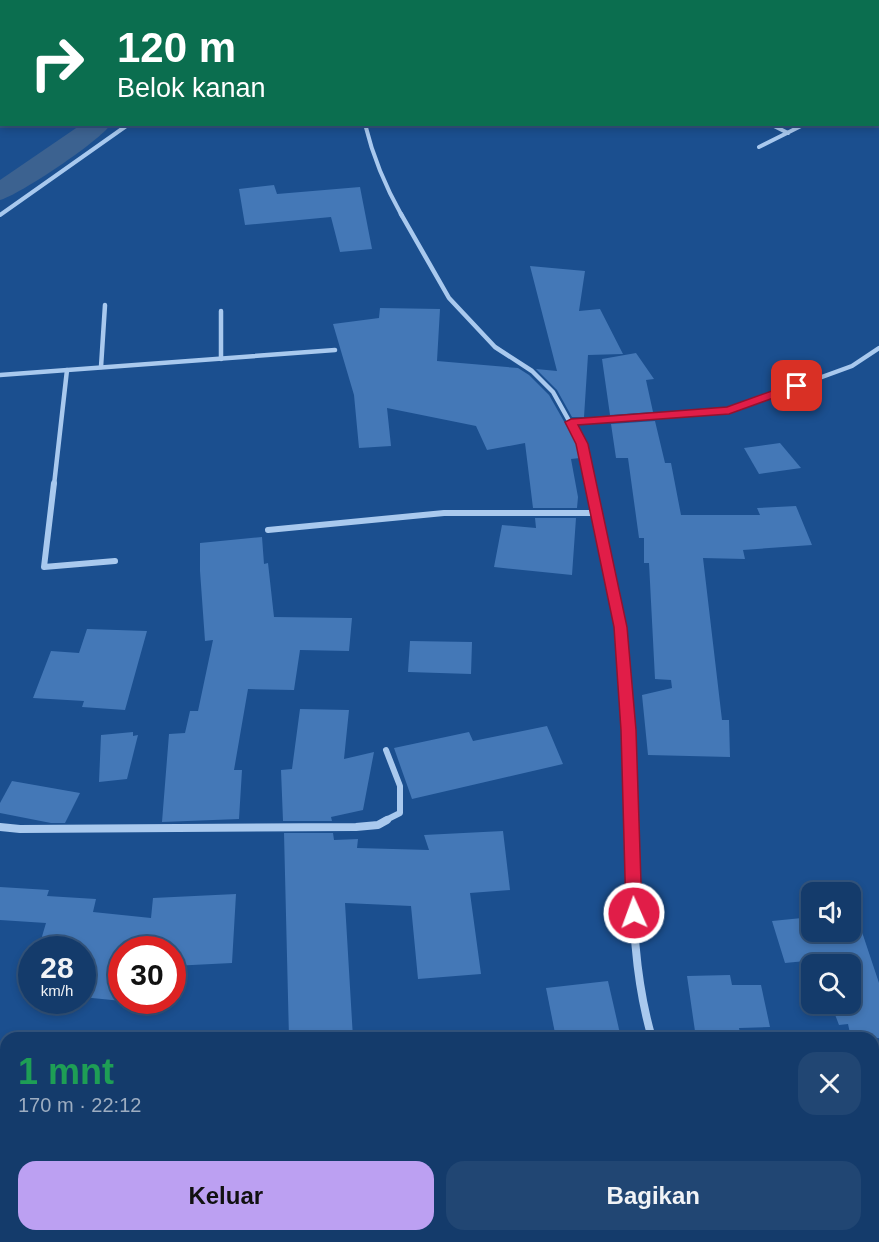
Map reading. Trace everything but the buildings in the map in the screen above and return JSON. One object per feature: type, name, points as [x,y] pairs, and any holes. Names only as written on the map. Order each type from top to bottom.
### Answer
[{"type":"street","points":[[0,215],[126,126]]},
{"type":"street","points":[[365,126],[372,153],[387,190],[449,298],[495,347],[532,371],[553,392],[582,444],[620,627],[628,730],[635,959],[650,1032]]},
{"type":"street","points":[[774,126],[788,133]]},
{"type":"street","points":[[759,147],[801,126]]},
{"type":"street","points":[[101,367],[105,305]]},
{"type":"street","points":[[221,311],[221,358]]},
{"type":"street","points":[[571,422],[729,411],[852,366],[879,348]]},
{"type":"street","points":[[0,375],[335,350]]},
{"type":"street","points":[[67,370],[44,567],[115,561]]},
{"type":"street","points":[[268,530],[444,513],[597,513]]},
{"type":"street","points":[[0,827],[20,829],[231,829],[378,825],[400,813],[400,786],[386,750]]},
{"type":"waterway","points":[[0,192],[46,163],[96,126]]},
{"type":"route","points":[[634,913],[628,730],[620,627],[582,444],[571,422],[729,411],[797,386]]}]
